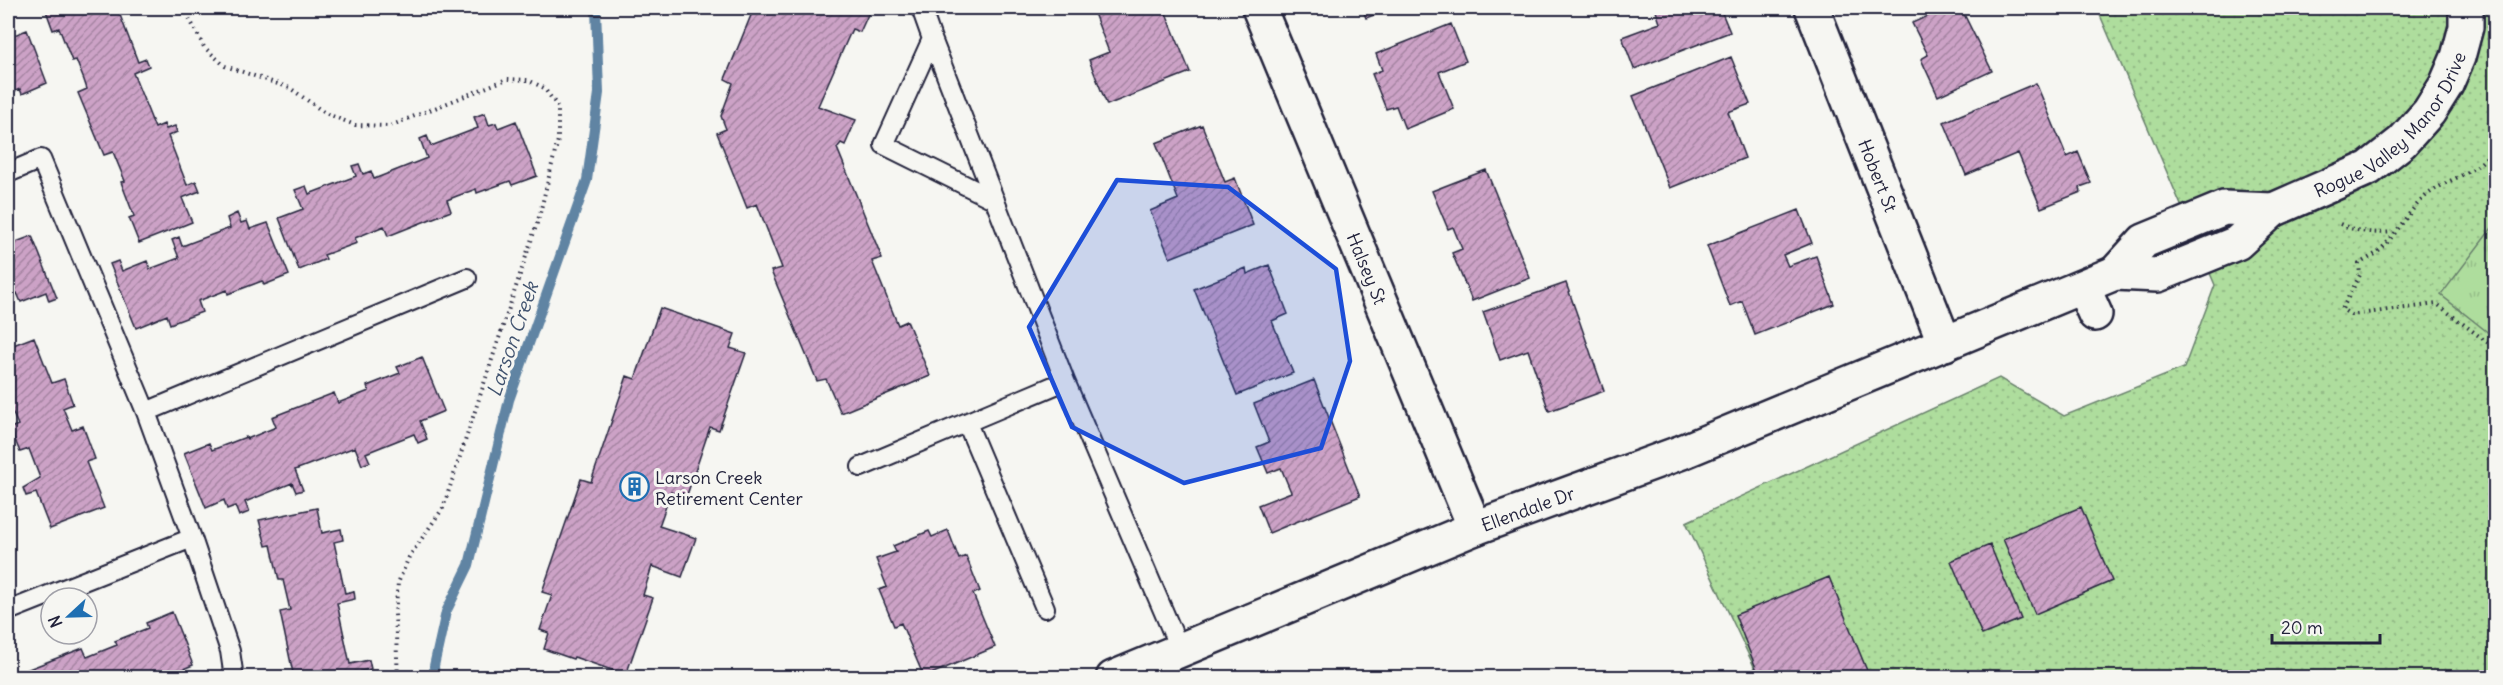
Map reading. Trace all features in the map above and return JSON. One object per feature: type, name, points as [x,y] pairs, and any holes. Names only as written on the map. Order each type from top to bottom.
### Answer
[{"type":"street","name":"Halsey St","points":[[1260,8],[1475,528]]},
{"type":"street","name":"Hobert St","points":[[1812,8],[1945,344]]},
{"type":"street","name":"Rogue Valley Manor Drive","points":[[2115,273],[2158,275],[2237,243],[2273,210],[2369,168],[2402,142],[2429,112],[2446,85],[2458,57],[2466,27],[2466,8]]},
{"type":"street","name":"Ellendale Dr","points":[[1113,678],[1475,528],[1682,452],[1945,344],[2089,301],[2115,273]]},
{"type":"lane","points":[[921,8],[1065,381],[1180,650]]},
{"type":"lane","points":[[932,39],[884,145],[995,200]]},
{"type":"lane","points":[[8,173],[41,159],[146,412],[230,651],[234,678]]},
{"type":"lane","points":[[146,412],[467,278]]},
{"type":"lane","points":[[861,467],[1065,381]]},
{"type":"lane","points":[[967,423],[1045,608]]},
{"type":"lane","points":[[8,611],[192,538]]},
{"type":"path","points":[[2496,142],[2491,153],[2476,169],[2430,193],[2414,207],[2381,249],[2358,264],[2360,275],[2342,309],[2351,315],[2437,304],[2496,349]]},
{"type":"path","points":[[2340,224],[2354,231],[2377,234],[2394,232]]},
{"type":"highlighted area","points":[[1117,180],[1228,187],[1336,269],[1350,361],[1321,448],[1184,483],[1072,427],[1029,327]]},
{"type":"green space","points":[[2097,8],[2495,8],[2495,677],[1759,677],[1686,522],[1999,378],[2064,416],[2184,368],[2215,285]]},
{"type":"green space","points":[[2495,224],[2495,338],[2441,295]]},
{"type":"building","points":[[45,8],[127,8],[129,12],[120,15],[138,62],[146,59],[149,66],[133,73],[155,128],[164,124],[166,129],[175,126],[177,132],[168,136],[187,185],[196,181],[200,191],[182,198],[192,222],[139,243],[129,218],[134,216],[121,182],[125,181],[113,152],[104,155],[78,93],[87,89],[76,60],[72,61],[59,28],[53,30]]},
{"type":"building","points":[[754,8],[871,8],[860,32],[852,29],[818,106],[856,120],[845,145],[841,143],[837,148],[882,258],[872,261],[898,325],[907,321],[930,376],[841,413],[826,379],[817,381],[771,271],[782,268],[757,204],[747,208],[717,133],[726,129],[721,116],[733,83],[725,79]]},
{"type":"building","points":[[1092,8],[1154,8],[1155,10],[1164,8],[1190,72],[1107,105],[1089,60],[1109,52]]},
{"type":"building","points":[[1362,8],[1392,8],[1366,18]]},
{"type":"building","points":[[1655,8],[1720,8],[1730,32],[1634,69],[1622,37],[1660,23]]},
{"type":"building","points":[[1946,8],[1961,8],[1992,71],[1938,96],[1921,59],[1928,55],[1912,23]]},
{"type":"building","points":[[1451,24],[1466,61],[1439,72],[1454,109],[1405,129],[1396,106],[1386,109],[1372,74],[1382,70],[1376,54]]},
{"type":"building","points":[[27,30],[47,83],[22,94],[20,89],[8,94],[8,33],[9,37]]},
{"type":"building","points":[[1731,57],[1750,104],[1728,112],[1745,158],[1670,188],[1633,96]]},
{"type":"building","points":[[2036,83],[2067,157],[2078,152],[2091,183],[2080,187],[2081,192],[2041,208],[2018,153],[1966,175],[1944,122]]},
{"type":"building","points":[[485,113],[489,125],[496,123],[498,128],[516,121],[537,176],[512,185],[510,181],[477,193],[476,189],[457,196],[447,200],[451,211],[388,236],[384,226],[355,238],[357,243],[324,255],[326,259],[299,270],[279,218],[303,209],[295,190],[306,186],[309,194],[356,176],[352,166],[359,164],[363,174],[371,171],[374,179],[427,158],[420,139],[427,136],[431,146],[478,128],[474,117]]},
{"type":"building","points":[[1202,125],[1225,182],[1235,178],[1253,225],[1170,258],[1150,211],[1178,199],[1156,143]]},
{"type":"building","points":[[1486,170],[1530,278],[1472,301],[1452,253],[1462,249],[1453,227],[1448,229],[1432,191]]},
{"type":"building","points":[[1799,210],[1812,243],[1783,255],[1788,266],[1816,256],[1834,304],[1755,335],[1742,301],[1730,306],[1707,246]]},
{"type":"building","points":[[237,213],[241,223],[247,221],[250,229],[268,223],[289,275],[264,285],[262,281],[228,294],[227,290],[198,301],[202,312],[170,324],[167,315],[136,328],[110,264],[118,261],[122,271],[147,261],[150,269],[179,258],[172,240],[179,237],[182,246],[230,228],[227,218]]},
{"type":"building","points":[[32,236],[57,298],[49,301],[46,292],[21,302],[17,293],[8,297],[8,245]]},
{"type":"building","points":[[1269,265],[1288,314],[1272,321],[1293,373],[1237,395],[1194,289],[1246,268],[1247,274]]},
{"type":"building","points":[[1566,283],[1604,391],[1549,411],[1528,350],[1500,360],[1483,312]]},
{"type":"building","name":"Larson Creek Retirement Center","points":[[660,308],[735,334],[730,348],[746,353],[719,430],[710,427],[686,498],[671,492],[659,526],[696,538],[682,577],[652,566],[643,595],[653,598],[626,675],[544,649],[549,633],[540,630],[552,595],[542,592],[581,479],[591,482],[627,376],[635,379]]},
{"type":"building","points":[[34,337],[52,383],[64,379],[73,404],[63,408],[72,430],[83,426],[95,459],[86,462],[104,508],[50,529],[36,493],[26,496],[23,488],[40,478],[29,449],[20,452],[10,428],[18,425],[8,402],[8,347]]},
{"type":"building","points":[[422,357],[444,411],[420,421],[427,439],[418,443],[414,434],[366,453],[370,462],[362,465],[355,447],[295,470],[303,490],[296,492],[292,483],[245,502],[249,512],[239,516],[235,506],[227,509],[224,500],[206,508],[184,453],[209,443],[212,450],[246,437],[247,439],[276,427],[272,417],[334,393],[338,403],[369,391],[367,386],[400,373],[397,367]]},
{"type":"building","points":[[1314,380],[1360,496],[1269,533],[1258,505],[1291,492],[1281,468],[1268,473],[1257,447],[1269,442],[1254,404]]},
{"type":"building","points":[[2081,507],[2112,581],[2035,614],[2003,539]]},
{"type":"building","points":[[317,508],[322,533],[341,529],[343,540],[334,542],[345,593],[354,591],[355,599],[337,603],[350,664],[369,660],[371,669],[361,671],[363,678],[294,678],[280,612],[290,610],[283,580],[279,580],[271,545],[266,546],[259,520]]},
{"type":"building","points":[[948,530],[959,559],[966,556],[980,591],[973,594],[995,647],[924,677],[901,623],[894,626],[879,590],[887,587],[876,559],[896,552],[893,546],[929,531],[932,537]]},
{"type":"building","points":[[1990,545],[2021,619],[1982,635],[1951,561]]},
{"type":"building","points":[[1829,577],[1870,678],[1760,678],[1735,615]]},
{"type":"building","points":[[172,612],[193,665],[168,675],[169,678],[24,678],[21,672],[83,648],[87,657],[117,645],[115,641],[148,628],[146,623]]},
{"type":"waterway","name":"Larson Creek","points":[[435,678],[434,666],[446,612],[469,565],[509,400],[587,180],[599,93],[596,8]]},
{"type":"place","name":"Larson Creek Retirement Center","points":[[634,487]]}]
